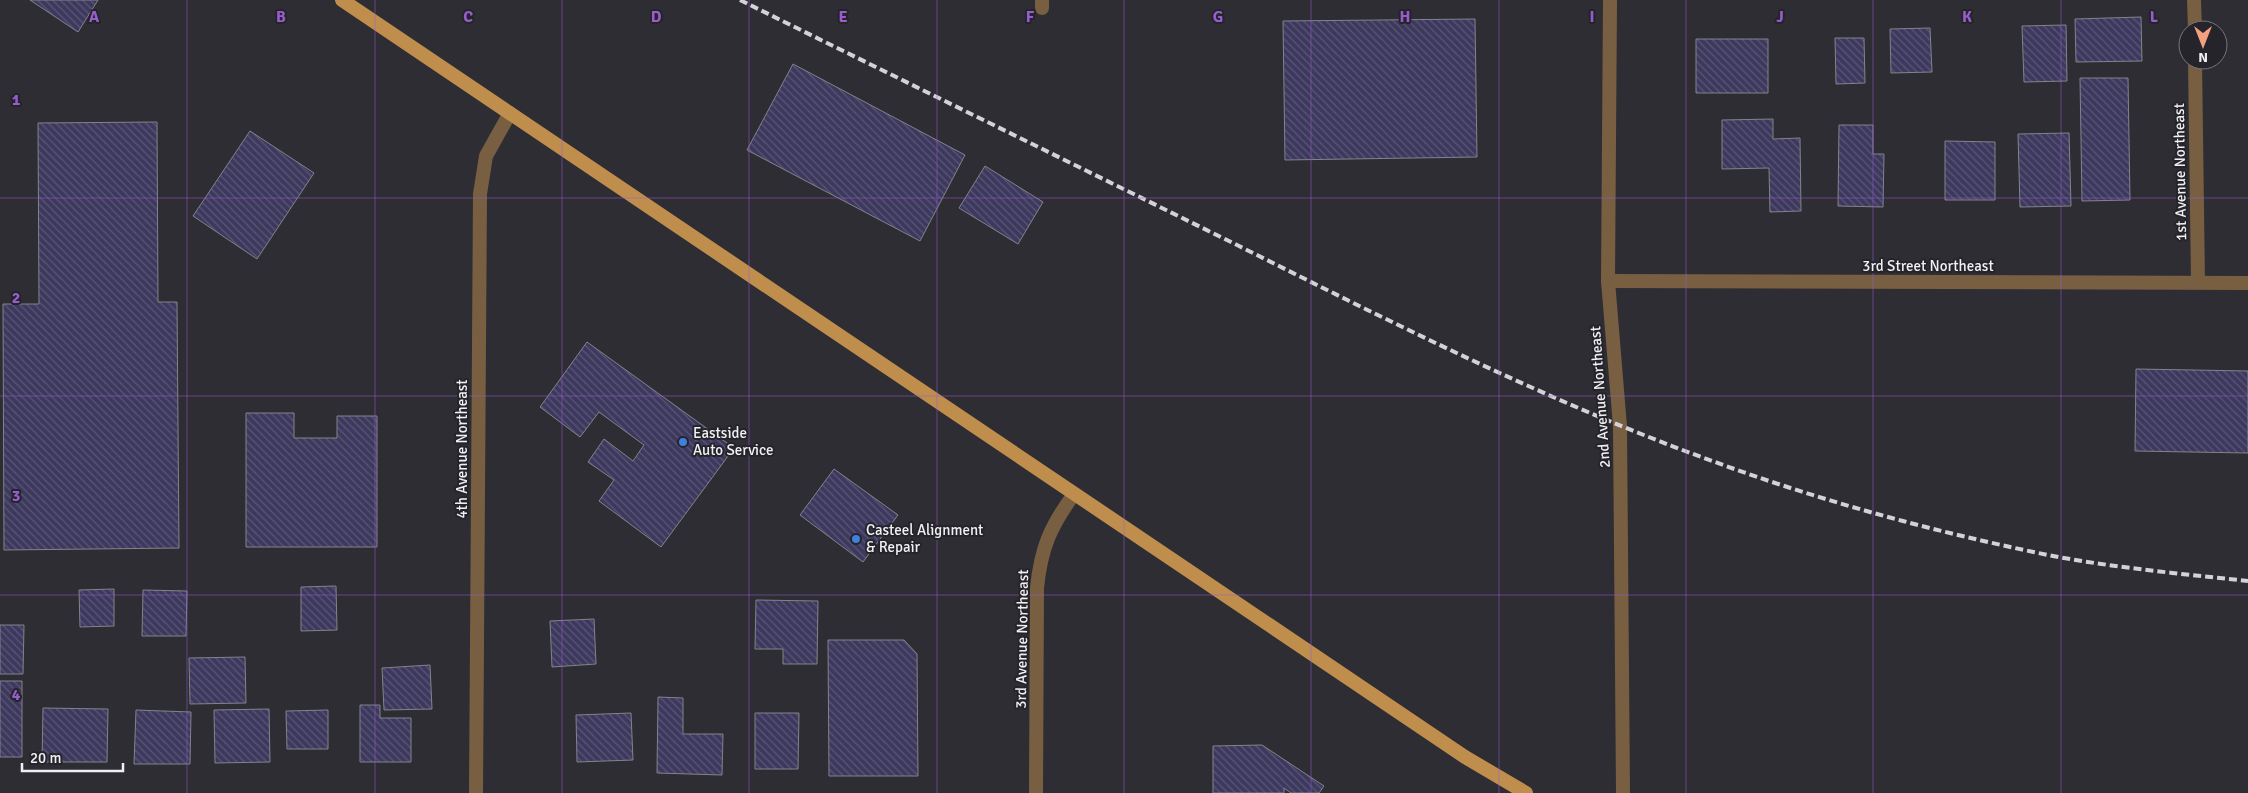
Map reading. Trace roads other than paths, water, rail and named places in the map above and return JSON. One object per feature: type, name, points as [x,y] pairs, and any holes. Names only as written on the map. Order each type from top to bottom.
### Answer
[{"type":"main road","points":[[342,0],[1465,757],[1526,793]]},
{"type":"street","name":"2nd Avenue Northeast","points":[[1610,0],[1608,281],[1620,426],[1624,793]]},
{"type":"street","points":[[2194,0],[2195,20]]},
{"type":"street","name":"1st Avenue Northeast","points":[[2195,70],[2198,283]]},
{"type":"street","name":"4th Avenue Northeast","points":[[476,793],[480,194],[486,156],[510,113]]},
{"type":"street","name":"3rd Street Northeast","points":[[1608,281],[2248,283]]},
{"type":"street","name":"3rd Avenue Northeast","points":[[1036,793],[1037,588],[1040,561],[1046,540],[1058,516],[1074,494]]},
{"type":"railway","points":[[740,0],[1415,333],[1533,388],[1654,439],[1756,477],[1925,527],[2053,556],[2101,564],[2248,581]]},
{"type":"place","name":"Eastside Auto Service","points":[[683,442]]},
{"type":"place","name":"Casteel Alignment & Repair","points":[[856,539]]}]
